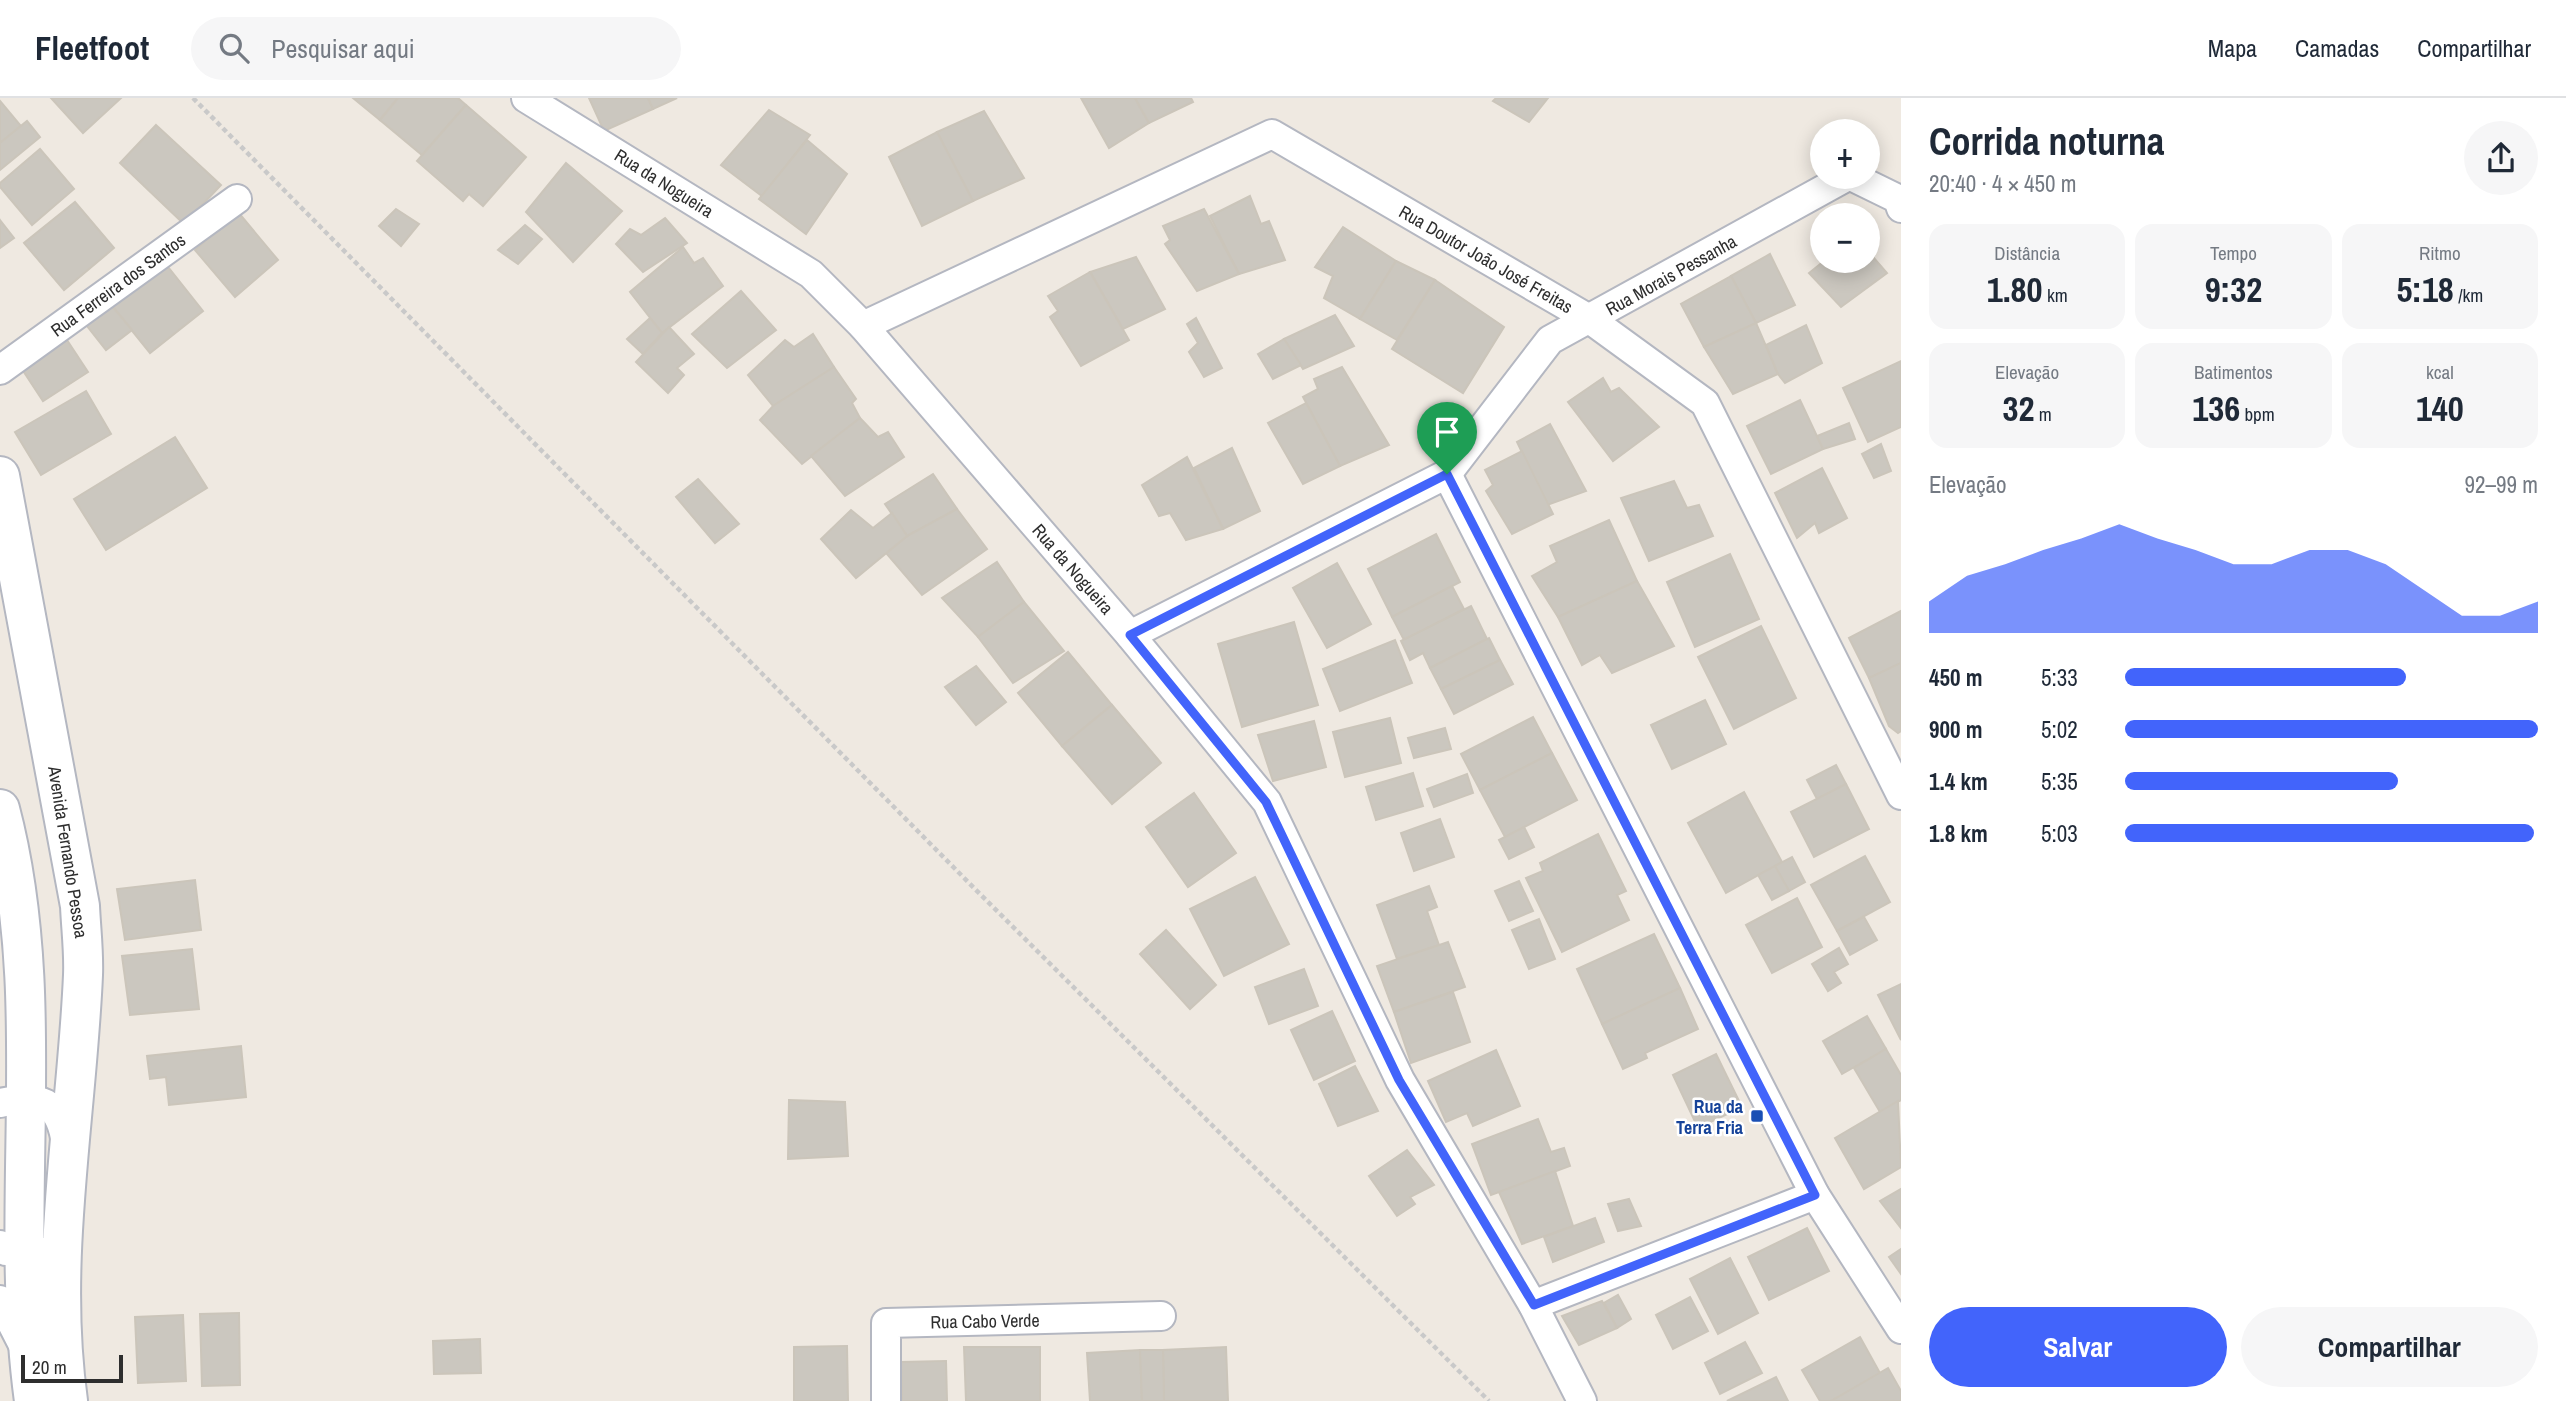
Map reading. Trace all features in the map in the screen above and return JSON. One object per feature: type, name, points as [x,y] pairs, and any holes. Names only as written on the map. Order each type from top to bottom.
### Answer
[{"type":"street","name":"Rua da Nogueira","points":[[526,98],[811,274],[863,326],[1130,635],[1266,802],[1399,1080],[1534,1305],[1582,1401]]},
{"type":"street","name":"Rua Doutor João José Freitas","points":[[863,326],[1272,134],[1591,320],[1705,403],[1901,794]]},
{"type":"street","name":"Rua Morais Pessanha","points":[[1130,635],[1447,474],[1550,340],[1591,320],[1825,189]]},
{"type":"street","points":[[1878,189],[1898,199],[1901,208]]},
{"type":"street","name":"Rua Ferreira dos Santos","points":[[0,370],[237,199]]},
{"type":"street","points":[[1447,474],[1815,1195],[1901,1329]]},
{"type":"street","name":"Avenida Fernando Pessoa","points":[[0,476],[80,906],[83,972],[61,1303],[68,1401]]},
{"type":"street","points":[[0,808],[18,907],[24,979],[13,1100],[12,1248],[34,1401]]},
{"type":"street","points":[[13,1100],[47,1102],[61,1121],[69,1174]]},
{"type":"street","points":[[1534,1305],[1815,1195]]},
{"type":"street","points":[[12,1248],[64,1253]]},
{"type":"street","points":[[0,1300],[27,1355]]},
{"type":"street","name":"Rua Cabo Verde","points":[[886,1401],[886,1323],[1161,1316]]},
{"type":"path","points":[[193,98],[975,889],[1489,1401]]},
{"type":"building","points":[[51,98],[121,98],[83,133]]},
{"type":"building","points":[[353,98],[398,98],[380,120]]},
{"type":"building","points":[[398,98],[458,98],[466,105],[422,155],[380,120]]},
{"type":"building","points":[[589,98],[648,98],[653,109],[604,131]]},
{"type":"building","points":[[648,98],[677,98],[653,109]]},
{"type":"building","points":[[1081,98],[1135,98],[1149,123],[1109,148]]},
{"type":"building","points":[[1135,98],[1191,98],[1193,102],[1149,123]]},
{"type":"building","points":[[1496,98],[1548,98],[1529,122],[1493,101]]},
{"type":"building","points":[[0,101],[21,126],[0,143]]},
{"type":"building","points":[[466,105],[526,157],[483,206],[469,194],[463,201],[417,161]]},
{"type":"building","points":[[769,110],[810,135],[762,196],[721,165]]},
{"type":"building","points":[[984,111],[1024,178],[973,201],[937,132]]},
{"type":"building","points":[[27,121],[40,137],[0,170],[0,143]]},
{"type":"building","points":[[156,125],[221,185],[184,224],[120,163]]},
{"type":"building","points":[[937,132],[973,201],[922,226],[889,157]]},
{"type":"building","points":[[807,140],[847,174],[806,234],[759,199]]},
{"type":"building","points":[[40,149],[74,189],[32,225],[0,187],[0,183]]},
{"type":"building","points":[[566,163],[622,211],[573,262],[526,212]]},
{"type":"building","points":[[1250,196],[1261,224],[1269,221],[1285,260],[1239,274],[1210,216]]},
{"type":"building","points":[[75,202],[114,248],[64,290],[24,243]]},
{"type":"building","points":[[396,209],[419,224],[401,246],[379,226]]},
{"type":"building","points":[[1204,209],[1239,274],[1197,291],[1165,244],[1170,240],[1163,226]]},
{"type":"building","points":[[238,212],[278,260],[235,297],[195,250]]},
{"type":"building","points":[[665,218],[687,243],[643,272],[616,244],[630,229],[641,235]]},
{"type":"building","points":[[0,220],[14,238],[0,248]]},
{"type":"building","points":[[525,225],[542,239],[518,264],[498,250]]},
{"type":"building","points":[[1343,227],[1396,261],[1360,319],[1324,298],[1333,276],[1315,267]]},
{"type":"building","points":[[683,247],[694,263],[703,258],[723,286],[662,333],[630,292]]},
{"type":"building","points":[[1770,254],[1795,305],[1756,323],[1731,276]]},
{"type":"building","points":[[1136,257],[1165,309],[1123,329],[1090,272]]},
{"type":"building","points":[[161,258],[203,311],[150,353],[108,301]]},
{"type":"building","points":[[1396,261],[1435,280],[1397,340],[1360,319]]},
{"type":"building","points":[[1880,265],[1887,273],[1841,307],[1809,273],[1880,273]]},
{"type":"building","points":[[1090,272],[1129,340],[1081,366],[1050,317],[1058,311],[1048,296]]},
{"type":"building","points":[[1731,276],[1756,323],[1704,347],[1681,304]]},
{"type":"building","points":[[1435,280],[1504,327],[1463,393],[1392,349]]},
{"type":"building","points":[[741,291],[776,330],[727,368],[692,334]]},
{"type":"building","points":[[108,301],[132,330],[106,350],[83,321]]},
{"type":"building","points":[[1335,315],[1354,346],[1303,369],[1284,339]]},
{"type":"building","points":[[650,318],[662,333],[643,354],[627,339]]},
{"type":"building","points":[[1196,318],[1222,368],[1204,377],[1189,352],[1198,343],[1187,324]]},
{"type":"building","points":[[1756,323],[1778,374],[1733,394],[1704,347]]},
{"type":"building","points":[[1806,325],[1822,363],[1785,383],[1778,374],[1766,345]]},
{"type":"building","points":[[669,327],[694,354],[677,368],[684,375],[668,393],[636,362]]},
{"type":"building","points":[[63,334],[88,372],[43,401],[18,363]]},
{"type":"building","points":[[813,334],[834,367],[773,406],[748,375],[785,340],[794,347]]},
{"type":"building","points":[[1284,339],[1301,365],[1273,379],[1258,354]]},
{"type":"building","points":[[1901,361],[1901,427],[1868,442],[1843,388]]},
{"type":"building","points":[[834,367],[856,399],[852,403],[860,418],[802,464],[760,420],[773,406]]},
{"type":"building","points":[[1342,367],[1389,445],[1340,466],[1303,397],[1318,389],[1314,379]]},
{"type":"building","points":[[1603,378],[1611,392],[1619,388],[1659,427],[1613,461],[1568,402]]},
{"type":"building","points":[[86,391],[111,434],[41,475],[15,432]]},
{"type":"building","points":[[1800,400],[1823,449],[1771,474],[1747,426]]},
{"type":"building","points":[[1306,403],[1340,466],[1303,484],[1268,423]]},
{"type":"building","points":[[860,418],[878,437],[888,432],[904,457],[845,496],[811,456]]},
{"type":"building","points":[[1849,423],[1855,439],[1823,449],[1817,436]]},
{"type":"building","points":[[1550,424],[1586,491],[1547,505],[1517,442]]},
{"type":"building","points":[[175,437],[207,488],[106,550],[74,499]]},
{"type":"building","points":[[1881,444],[1891,471],[1874,478],[1862,454]]},
{"type":"building","points":[[1232,448],[1260,511],[1223,529],[1194,468]]},
{"type":"building","points":[[1522,451],[1553,514],[1512,534],[1486,491],[1493,485],[1485,470]]},
{"type":"building","points":[[1187,457],[1223,529],[1186,540],[1170,513],[1159,516],[1142,485]]},
{"type":"building","points":[[1822,468],[1847,518],[1819,533],[1815,523],[1797,538],[1775,493]]},
{"type":"building","points":[[933,474],[957,509],[907,536],[885,504]]},
{"type":"building","points":[[698,479],[739,524],[715,543],[676,497]]},
{"type":"building","points":[[1674,481],[1687,508],[1699,505],[1713,536],[1649,561],[1621,498]]},
{"type":"building","points":[[957,509],[987,549],[922,595],[886,553],[907,536]]},
{"type":"building","points":[[851,510],[873,528],[892,513],[907,536],[856,578],[821,539]]},
{"type":"building","points":[[1609,520],[1637,581],[1558,617],[1532,576],[1557,562],[1550,546]]},
{"type":"building","points":[[1436,534],[1460,582],[1392,617],[1368,569]]},
{"type":"building","points":[[1730,554],[1759,619],[1695,647],[1667,582]]},
{"type":"building","points":[[997,562],[1024,602],[978,637],[942,598]]},
{"type":"building","points":[[1337,563],[1371,624],[1327,648],[1293,588]]},
{"type":"building","points":[[1637,581],[1674,646],[1612,673],[1600,655],[1582,665],[1558,617]]},
{"type":"building","points":[[1452,586],[1464,609],[1404,640],[1392,617]]},
{"type":"building","points":[[1024,602],[1064,651],[1013,683],[978,637]]},
{"type":"building","points":[[1471,606],[1487,639],[1430,668],[1423,653],[1410,660],[1401,641]]},
{"type":"building","points":[[1901,611],[1901,663],[1869,678],[1849,638]]},
{"type":"building","points":[[1294,622],[1318,705],[1242,727],[1218,644]]},
{"type":"building","points":[[1761,626],[1796,698],[1734,729],[1698,657]]},
{"type":"building","points":[[1489,638],[1500,660],[1441,689],[1430,668]]},
{"type":"building","points":[[1395,640],[1412,683],[1340,711],[1323,669]]},
{"type":"building","points":[[1068,652],[1112,705],[1062,746],[1018,693]]},
{"type":"building","points":[[1500,660],[1513,684],[1454,714],[1441,689]]},
{"type":"building","points":[[1901,663],[1901,731],[1898,733],[1889,726],[1869,678]]},
{"type":"building","points":[[976,666],[1006,702],[976,725],[945,687]]},
{"type":"building","points":[[1705,700],[1726,744],[1672,769],[1651,725]]},
{"type":"building","points":[[1112,705],[1161,763],[1112,804],[1062,746]]},
{"type":"building","points":[[1533,717],[1552,753],[1480,790],[1461,754]]},
{"type":"building","points":[[1390,718],[1401,763],[1345,777],[1333,732]]},
{"type":"building","points":[[1314,721],[1326,767],[1273,781],[1258,735]]},
{"type":"building","points":[[1445,728],[1451,749],[1414,758],[1408,738]]},
{"type":"building","points":[[1552,753],[1577,800],[1505,837],[1480,790]]},
{"type":"building","points":[[1836,765],[1846,784],[1817,799],[1807,780]]},
{"type":"building","points":[[1413,773],[1423,806],[1376,820],[1366,787]]},
{"type":"building","points":[[1467,774],[1473,793],[1434,807],[1427,789]]},
{"type":"building","points":[[1846,784],[1869,829],[1814,857],[1791,812]]},
{"type":"building","points":[[1744,792],[1782,862],[1726,893],[1688,823]]},
{"type":"building","points":[[1194,793],[1236,853],[1188,887],[1146,827]]},
{"type":"building","points":[[1440,819],[1454,857],[1414,871],[1401,833]]},
{"type":"building","points":[[1524,827],[1534,847],[1509,859],[1499,840]]},
{"type":"building","points":[[1598,834],[1626,891],[1617,895],[1629,920],[1562,952],[1526,878],[1543,871],[1540,863]]},
{"type":"building","points":[[1865,856],[1890,902],[1837,931],[1811,885]]},
{"type":"building","points":[[1792,857],[1805,882],[1789,891],[1775,866]]},
{"type":"building","points":[[1775,866],[1789,891],[1772,900],[1758,875]]},
{"type":"building","points":[[1255,877],[1289,944],[1224,976],[1190,909]]},
{"type":"building","points":[[195,880],[201,930],[125,940],[117,889]]},
{"type":"building","points":[[1519,881],[1533,911],[1509,921],[1495,891]]},
{"type":"building","points":[[1429,886],[1437,907],[1427,911],[1439,945],[1397,959],[1377,905]]},
{"type":"building","points":[[1797,898],[1822,947],[1772,973],[1746,925]]},
{"type":"building","points":[[1864,917],[1877,940],[1850,955],[1837,931]]},
{"type":"building","points":[[1539,919],[1555,959],[1529,969],[1512,930]]},
{"type":"building","points":[[1166,930],[1216,985],[1190,1009],[1140,954]]},
{"type":"building","points":[[1654,934],[1680,988],[1602,1024],[1577,969]]},
{"type":"building","points":[[1448,942],[1465,987],[1394,1012],[1377,966]]},
{"type":"building","points":[[1839,948],[1848,964],[1834,972],[1841,983],[1828,991],[1812,964]]},
{"type":"building","points":[[192,949],[199,1009],[130,1015],[122,956]]},
{"type":"building","points":[[1304,969],[1318,1006],[1269,1024],[1255,987]]},
{"type":"building","points":[[1901,984],[1901,1040],[1878,995]]},
{"type":"building","points":[[1680,988],[1698,1029],[1645,1053],[1647,1058],[1623,1069],[1602,1024]]},
{"type":"building","points":[[1453,992],[1470,1042],[1411,1063],[1394,1012]]},
{"type":"building","points":[[1332,1011],[1355,1061],[1314,1080],[1291,1030]]},
{"type":"building","points":[[1867,1016],[1886,1049],[1842,1074],[1823,1041]]},
{"type":"building","points":[[241,1046],[246,1097],[169,1105],[166,1077],[150,1079],[147,1056]]},
{"type":"building","points":[[1886,1049],[1901,1075],[1901,1100],[1880,1112],[1854,1068]]},
{"type":"building","points":[[1496,1050],[1520,1106],[1473,1126],[1467,1113],[1446,1122],[1428,1081]]},
{"type":"building","points":[[1716,1054],[1742,1107],[1698,1128],[1673,1075]]},
{"type":"building","points":[[1355,1066],[1378,1111],[1338,1126],[1319,1084]]},
{"type":"building","points":[[789,1100],[845,1102],[848,1156],[788,1159]]},
{"type":"building","points":[[1898,1101],[1901,1167],[1864,1189],[1835,1138]]},
{"type":"building","points":[[1538,1119],[1551,1152],[1564,1148],[1570,1166],[1491,1195],[1472,1144]]},
{"type":"building","points":[[1407,1150],[1434,1185],[1410,1197],[1415,1204],[1397,1216],[1369,1176]]},
{"type":"building","points":[[1555,1171],[1573,1226],[1522,1244],[1499,1192]]},
{"type":"building","points":[[1901,1189],[1901,1228],[1880,1201]]},
{"type":"building","points":[[1629,1199],[1641,1226],[1618,1231],[1608,1204]]},
{"type":"building","points":[[1595,1218],[1604,1242],[1553,1262],[1544,1237]]},
{"type":"building","points":[[1807,1228],[1829,1271],[1769,1300],[1748,1257]]},
{"type":"building","points":[[1901,1249],[1901,1274],[1889,1257]]},
{"type":"building","points":[[1730,1258],[1758,1313],[1718,1334],[1690,1279]]},
{"type":"building","points":[[1618,1295],[1631,1319],[1617,1328],[1604,1303]]},
{"type":"building","points":[[1690,1297],[1708,1331],[1673,1349],[1656,1315]]},
{"type":"building","points":[[1602,1301],[1617,1328],[1579,1345],[1562,1316]]},
{"type":"building","points":[[239,1313],[240,1385],[202,1386],[200,1314]]},
{"type":"building","points":[[183,1315],[186,1381],[138,1383],[135,1317]]},
{"type":"building","points":[[1860,1337],[1880,1373],[1831,1401],[1820,1401],[1802,1370]]},
{"type":"building","points":[[480,1339],[481,1373],[434,1374],[433,1341]]},
{"type":"building","points":[[1745,1342],[1762,1373],[1720,1394],[1705,1363]]},
{"type":"building","points":[[847,1346],[848,1401],[794,1401],[794,1347]]},
{"type":"building","points":[[964,1347],[1040,1347],[1040,1401],[966,1401]]},
{"type":"building","points":[[1226,1347],[1228,1401],[1164,1401],[1163,1350]]},
{"type":"building","points":[[1140,1350],[1142,1401],[1090,1401],[1087,1353]]},
{"type":"building","points":[[1140,1350],[1163,1350],[1164,1401],[1142,1401]]},
{"type":"building","points":[[946,1361],[947,1401],[902,1401],[901,1362]]},
{"type":"building","points":[[1888,1368],[1901,1391],[1901,1401],[1831,1401]]},
{"type":"building","points":[[1776,1377],[1788,1401],[1727,1401]]},
{"type":"place","name":"Rua da Terra Fria","points":[[1757,1116]]},
{"type":"route","points":[[1447,474],[1815,1195],[1534,1305],[1399,1080],[1266,802],[1130,635],[1447,474]]}]
